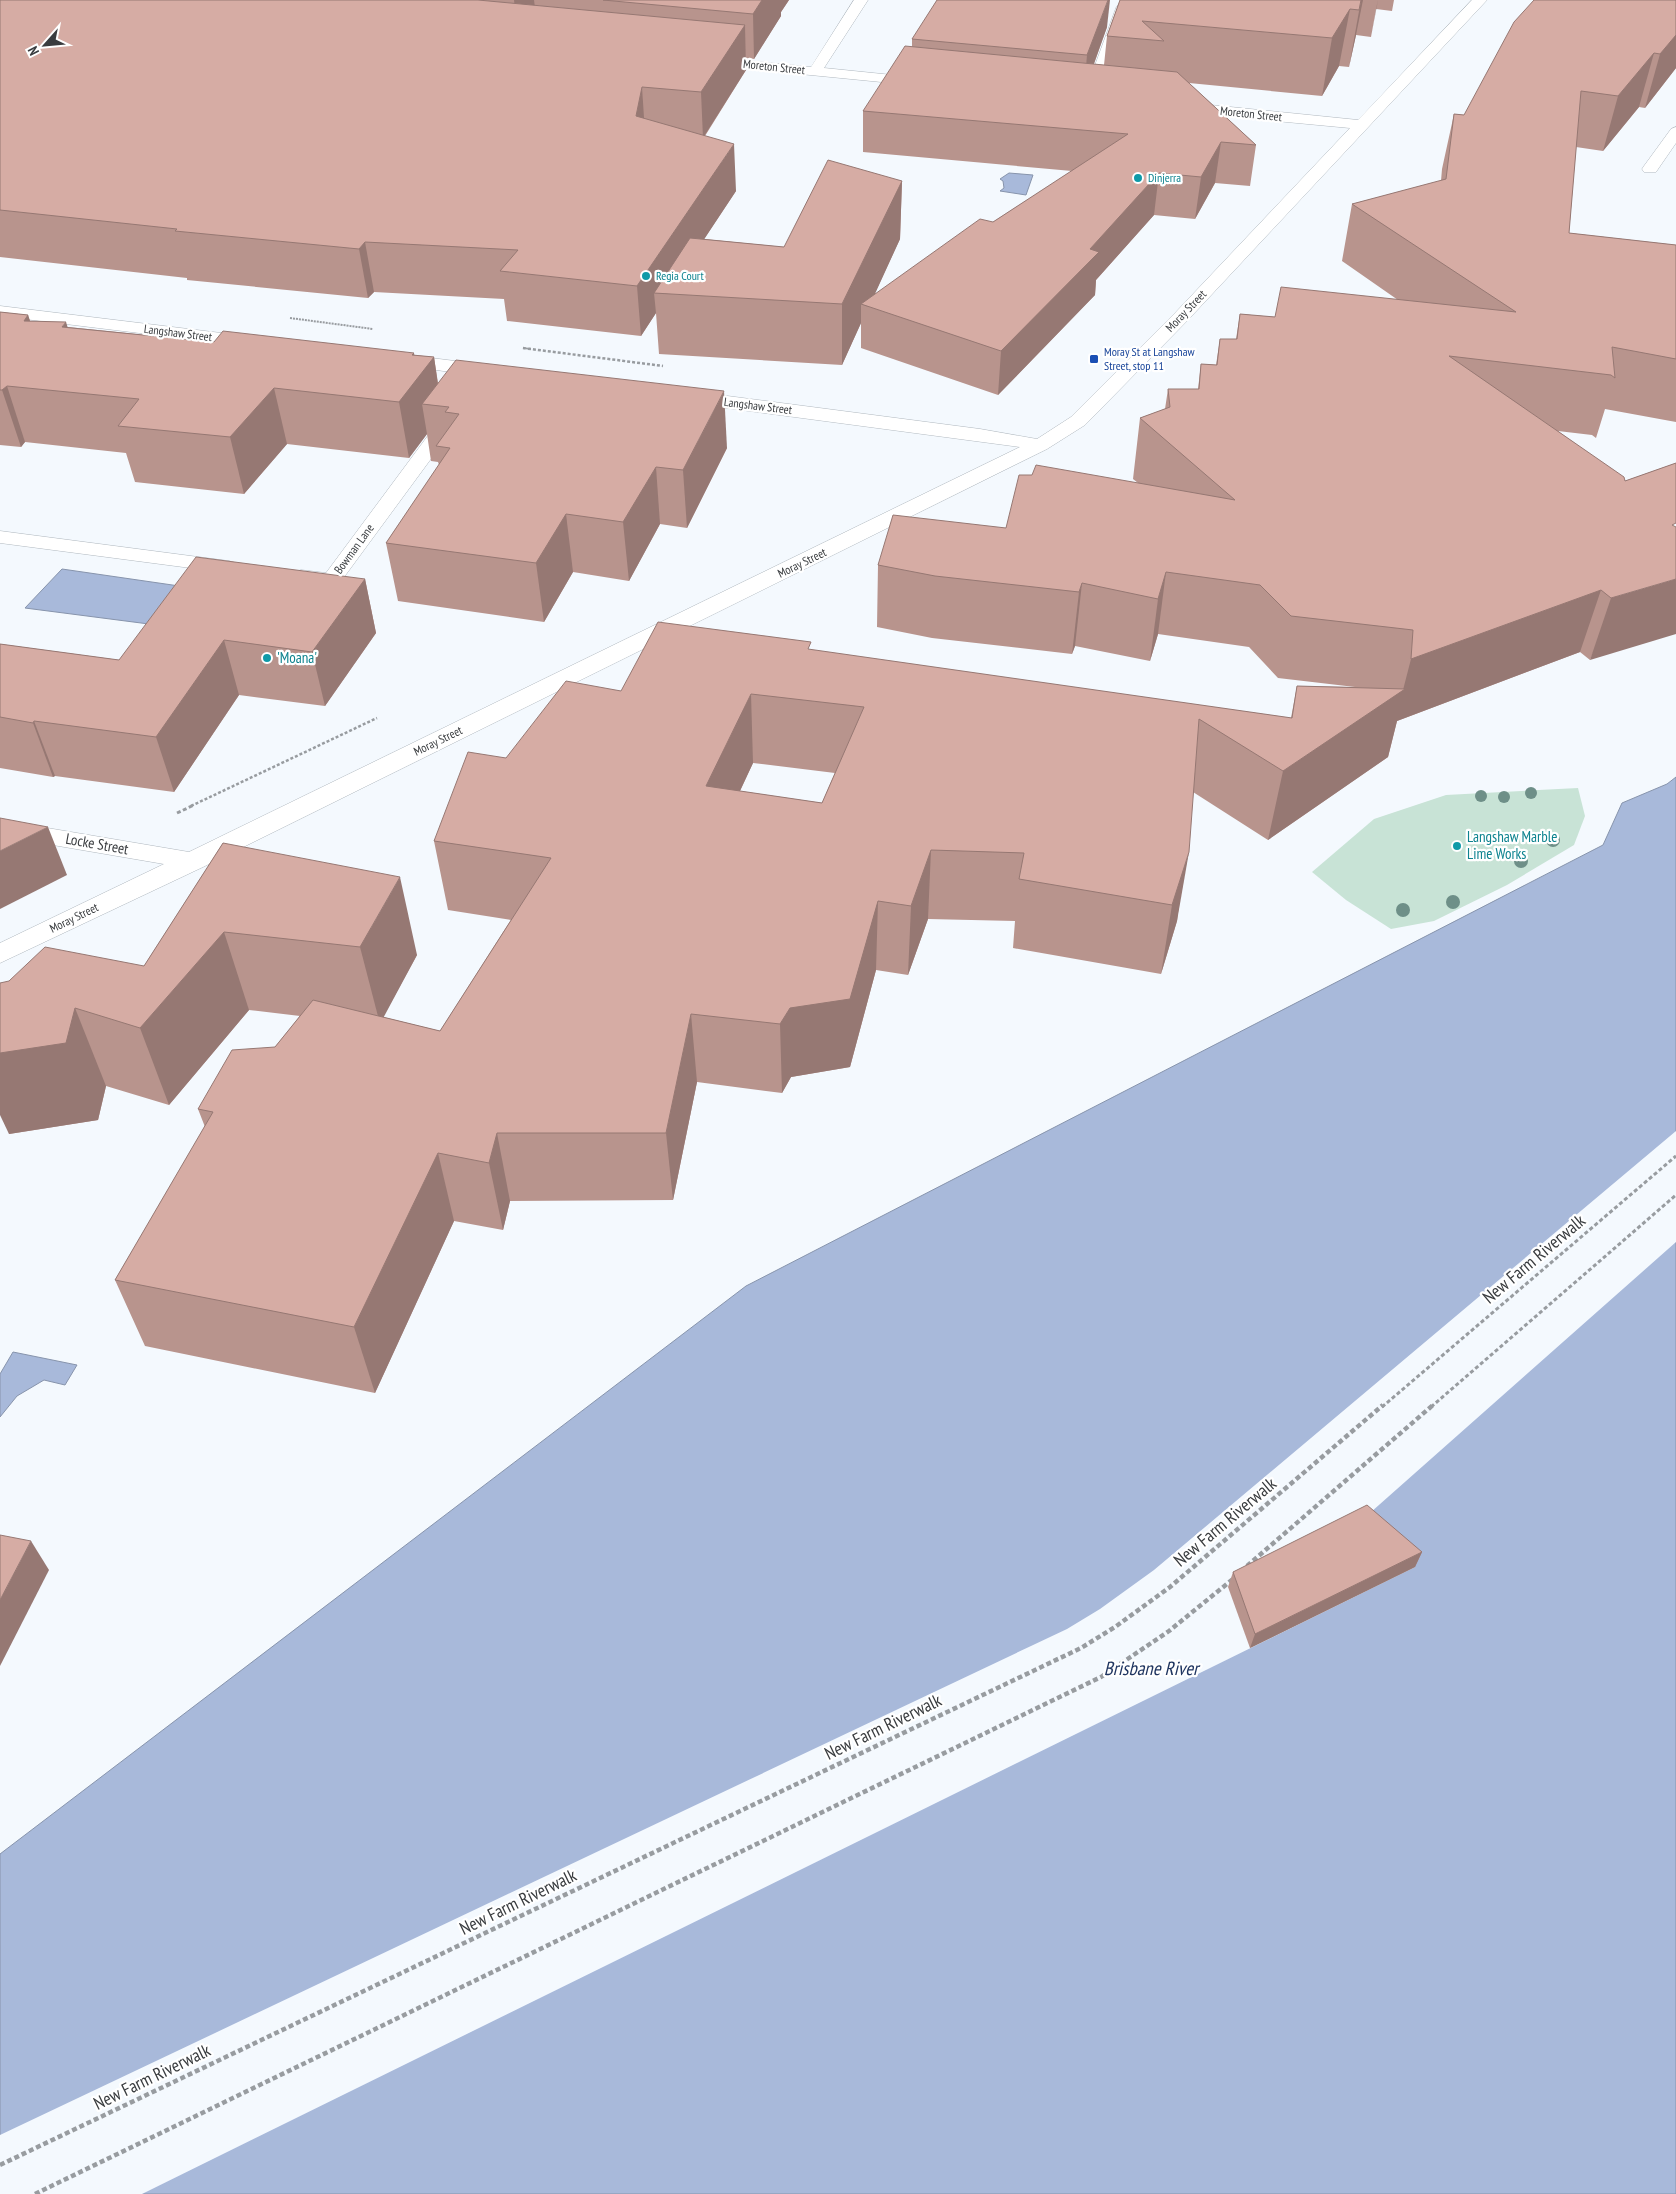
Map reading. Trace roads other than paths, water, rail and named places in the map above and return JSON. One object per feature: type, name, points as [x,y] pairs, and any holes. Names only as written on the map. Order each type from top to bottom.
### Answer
[{"type":"street","points":[[816,71],[861,0]]},
{"type":"street","points":[[1072,96],[1096,99],[1096,80],[1123,8],[1130,0]]},
{"type":"street","name":"Moray Street","points":[[0,954],[194,861],[1040,445],[1078,421],[1188,310],[1480,0]]},
{"type":"street","name":"Moreton Street","points":[[698,60],[934,83]]},
{"type":"street","name":"Moreton Street","points":[[1170,106],[1362,126]]},
{"type":"street","points":[[1650,169],[1676,132]]},
{"type":"street","name":"Langshaw Street","points":[[0,311],[268,344]]},
{"type":"street","name":"Bowman Lane","points":[[283,574],[332,580],[482,382],[377,357]]},
{"type":"street","name":"Langshaw Street","points":[[674,395],[980,435],[1040,445]]},
{"type":"street","points":[[0,537],[244,569]]},
{"type":"street","points":[[692,617],[713,631]]},
{"type":"street","name":"Locke Street","points":[[0,828],[194,861]]},
{"type":"water","points":[[1009,173],[1033,175],[1026,195],[1000,191],[1004,188],[1003,181],[1000,179]]},
{"type":"water","points":[[62,569],[200,589],[172,627],[25,608]]},
{"type":"water","name":"Brisbane River","points":[[1676,777],[1676,2194],[0,2194],[0,1854],[746,1286],[1603,845],[1622,803],[1667,784]]},
{"type":"water","points":[[13,1352],[77,1365],[65,1385],[44,1380],[17,1396],[0,1417],[0,1374]]},
{"type":"place","name":"Dinjerra","points":[[1138,178]]},
{"type":"place","name":"Regia Court","points":[[646,276]]},
{"type":"place","name":"Moray St at Langshaw Street, stop 11","points":[[1094,359]]},
{"type":"place","name":"'Moana'","points":[[267,658]]},
{"type":"place","name":"Langshaw Marble Lime Works","points":[[1457,846]]}]
